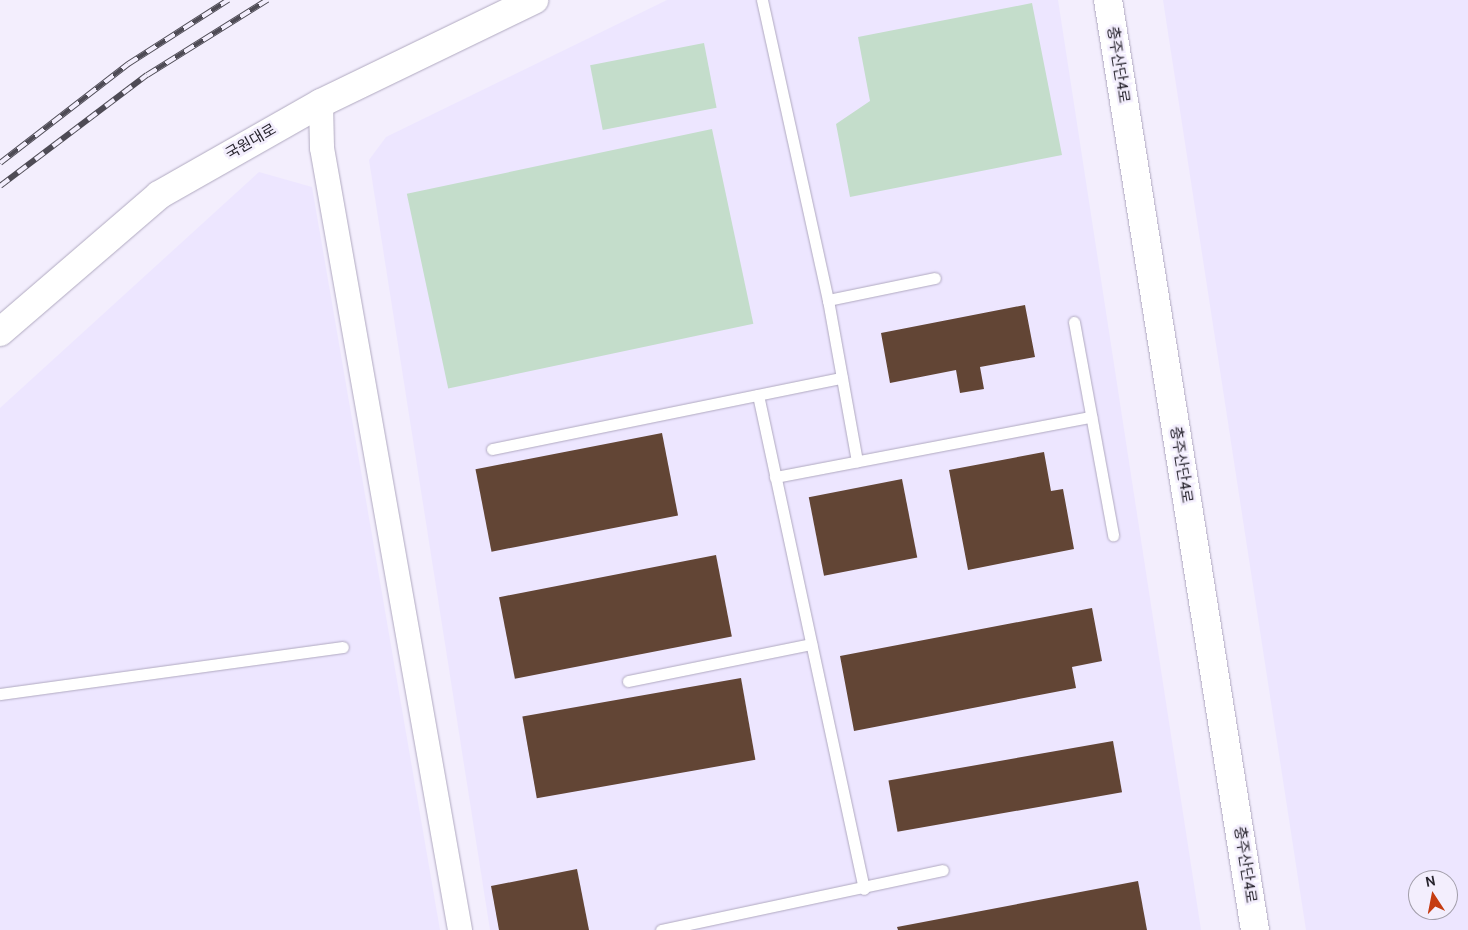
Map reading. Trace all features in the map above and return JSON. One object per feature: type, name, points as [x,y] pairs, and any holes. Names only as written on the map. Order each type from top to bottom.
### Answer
[{"type":"street","name":"국원대로","points":[[0,332],[160,195],[321,102],[534,0]]},
{"type":"street","name":"충주산단4로","points":[[1108,0],[1255,930]]},
{"type":"street","points":[[321,102],[322,148],[460,930]]},
{"type":"lane","points":[[762,0],[828,300],[857,461]]},
{"type":"lane","points":[[828,300],[935,278]]},
{"type":"lane","points":[[1074,322],[1114,535]]},
{"type":"lane","points":[[492,449],[842,378]]},
{"type":"lane","points":[[758,395],[864,889]]},
{"type":"lane","points":[[775,476],[1091,418]]},
{"type":"lane","points":[[628,681],[811,644]]},
{"type":"lane","points":[[0,694],[343,647]]},
{"type":"lane","points":[[661,930],[864,889],[943,870]]},
{"type":"shaded area","points":[[667,0],[1058,0],[1201,930],[490,930],[369,160],[386,137]]},
{"type":"shaded area","points":[[1163,0],[1468,0],[1468,930],[1306,930]]},
{"type":"shaded area","points":[[259,172],[312,187],[440,930],[0,930],[0,408]]},
{"type":"green space","points":[[1032,3],[1062,155],[850,197],[836,124],[870,101],[858,37]]},
{"type":"green space","points":[[704,43],[717,108],[603,130],[590,65]]},
{"type":"green space","points":[[712,129],[753,324],[448,389],[407,194]]},
{"type":"building","points":[[1025,305],[1035,357],[980,367],[984,389],[960,393],[956,370],[890,383],[881,333]]},
{"type":"building","points":[[662,433],[678,515],[492,552],[475,469]]},
{"type":"building","points":[[1044,452],[1051,491],[1063,489],[1074,549],[968,570],[949,470]]},
{"type":"building","points":[[902,479],[917,558],[824,576],[809,497]]},
{"type":"building","points":[[716,555],[732,636],[515,679],[499,597]]},
{"type":"building","points":[[1092,608],[1102,661],[1072,667],[1076,688],[854,731],[840,656]]},
{"type":"building","points":[[741,678],[755,760],[537,798],[522,717]]},
{"type":"building","points":[[1113,741],[1122,792],[897,832],[888,781]]},
{"type":"building","points":[[577,869],[589,930],[499,930],[491,886]]},
{"type":"building","points":[[1138,881],[1147,930],[898,930],[897,927]]},
{"type":"railway","points":[[0,163],[128,64],[228,0]]},
{"type":"railway","points":[[0,186],[147,75],[267,0]]}]
